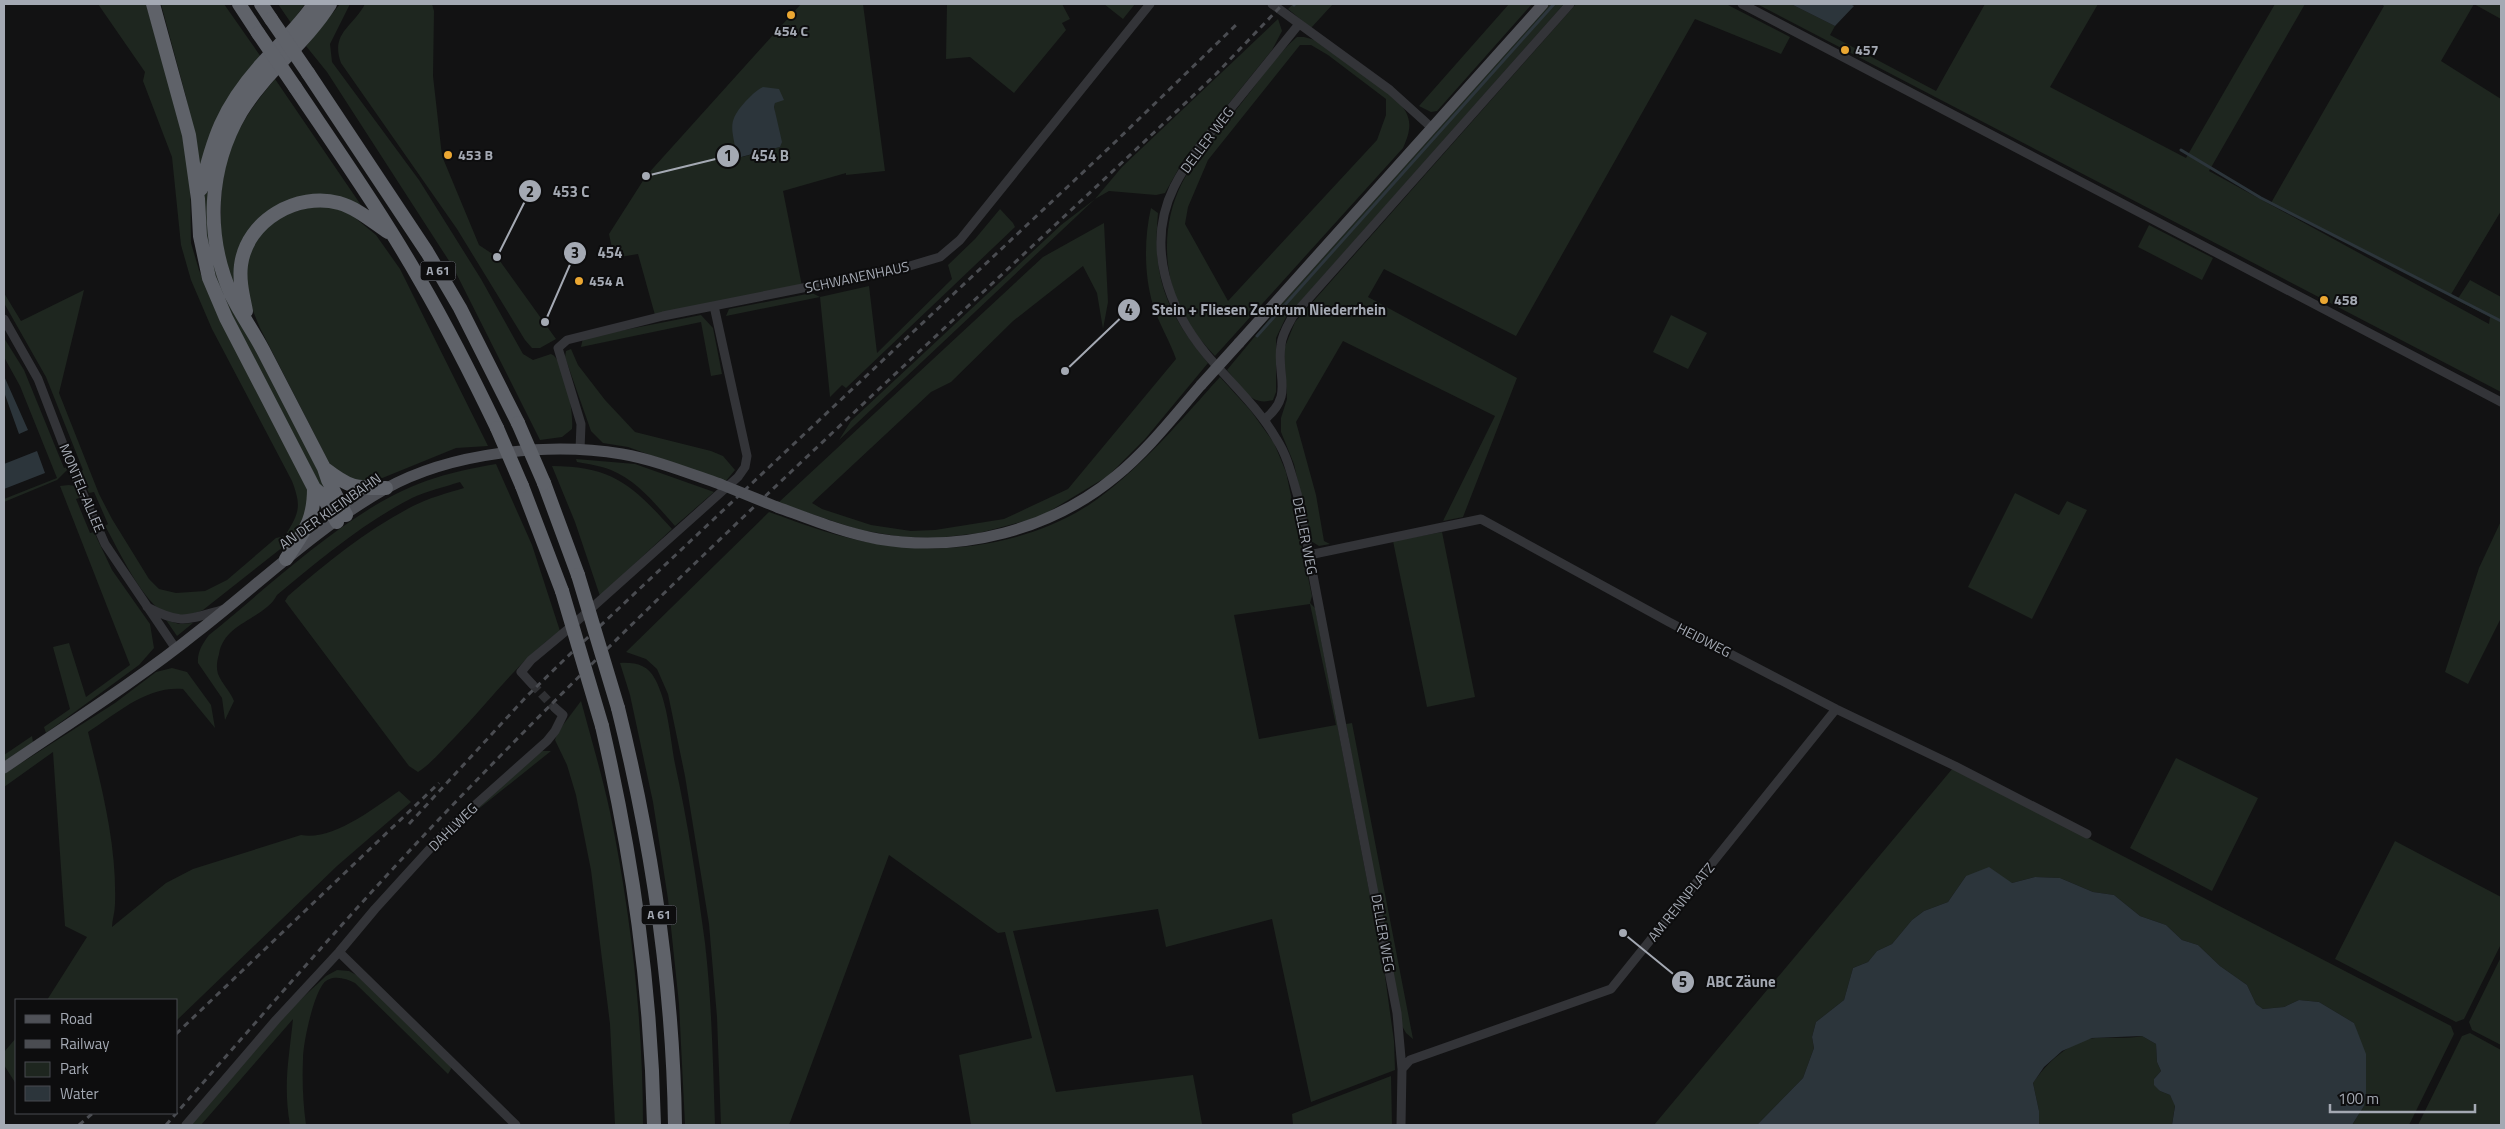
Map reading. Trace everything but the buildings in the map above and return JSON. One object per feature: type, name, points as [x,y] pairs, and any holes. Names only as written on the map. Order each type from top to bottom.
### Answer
[{"type":"highway","points":[[154,4],[188,127],[198,199],[200,236],[209,278],[226,318],[314,488],[341,519]]},
{"type":"highway","name":"A 61","points":[[239,4],[393,235],[442,318],[497,428],[522,486],[562,591],[602,726],[627,842],[638,912],[649,1006],[654,1125]]},
{"type":"highway","name":"A 61","points":[[261,4],[428,252],[460,308],[518,423],[544,483],[578,575],[618,708],[640,803],[657,901],[669,1005],[675,1125]]},
{"type":"highway","points":[[198,199],[215,134],[230,106],[258,68],[314,4]]},
{"type":"highway","points":[[330,4],[312,30],[252,97],[233,129],[219,164],[214,202],[215,240],[232,294],[250,324],[324,468],[341,519]]},
{"type":"highway","points":[[250,324],[241,280],[244,252],[261,225],[278,212],[304,202],[333,202],[354,210],[393,235]]},
{"type":"highway","points":[[324,468],[339,480],[355,488],[386,488]]},
{"type":"highway","points":[[286,559],[312,517],[315,507],[314,488]]},
{"type":"main road","name":"AN DER KLEINBAHN","points":[[4,768],[176,649],[286,559],[386,488],[460,461],[491,455],[550,450],[580,450],[621,454],[664,464],[835,528],[879,540],[949,543],[975,540],[1019,529],[1074,505],[1117,475],[1157,436],[1543,4]]},
{"type":"street","name":"SCHWANENHAUS","points":[[580,450],[581,424],[558,348],[566,340],[714,306],[903,268],[940,257],[960,240],[1150,4]]},
{"type":"street","points":[[1272,4],[1390,90],[1432,128]]},
{"type":"street","points":[[1264,420],[1277,409],[1281,401],[1281,344],[1293,316],[1570,4]]},
{"type":"street","points":[[1742,4],[2501,402]]},
{"type":"street","name":"DELLER WEG","points":[[1299,24],[1185,167],[1170,197],[1162,227],[1161,250],[1168,292],[1178,313],[1208,356],[1264,420],[1278,441],[1289,466],[1298,497],[1397,1013],[1402,1069],[1401,1125]]},
{"type":"street","points":[[532,684],[521,672],[538,652],[567,630],[698,514],[738,477],[745,467],[746,450],[714,306]]},
{"type":"street","name":"MONTEL-ALLEE","points":[[4,319],[38,379],[76,478],[105,544],[145,606],[176,649]]},
{"type":"street","name":"HEIDWEG","points":[[1309,555],[1481,518],[1669,622],[1836,709],[1954,766],[2087,834]]},
{"type":"street","name":"AN DER KLEINBAHN","points":[[145,606],[177,620],[186,620],[228,608]]},
{"type":"street","name":"DAHLWEG","points":[[186,1125],[276,1020],[446,831],[551,736],[563,716],[555,708]]},
{"type":"street","name":"AM RENNPLATZ","points":[[1402,1069],[1410,1060],[1610,989],[1836,709]]},
{"type":"street","points":[[339,952],[516,1125]]},
{"type":"green space","points":[[98,4],[146,4],[184,137],[190,171],[191,243],[199,270],[212,301],[309,490],[303,525],[288,543],[203,610],[182,616],[169,615],[159,609],[132,576],[105,526],[108,524],[94,492],[89,493],[80,472],[83,470],[46,377],[4,303],[4,293],[21,321],[84,290],[59,393],[99,494],[149,579],[159,589],[176,593],[205,591],[227,580],[276,538],[285,536],[296,515],[298,504],[292,481],[212,329],[191,280],[181,245],[172,157],[143,81],[145,72]]},
{"type":"green space","points":[[161,4],[224,4],[261,57],[200,171],[186,97]]},
{"type":"green space","points":[[278,4],[305,4],[291,23]]},
{"type":"green space","points":[[340,4],[350,4],[330,44],[332,62],[419,180],[481,279],[523,354],[533,360],[551,354],[556,358],[564,376],[572,412],[572,429],[562,437],[540,440],[453,267],[327,72],[306,46]]},
{"type":"green space","points":[[365,4],[432,4],[434,11],[433,76],[442,156],[479,245],[497,257],[556,339],[540,348],[532,348],[525,340],[457,229],[341,63],[338,44],[344,31]]},
{"type":"green space","points":[[801,4],[863,4],[885,171],[846,175],[846,173],[783,191],[802,286],[655,315],[638,254],[614,258],[609,234],[646,176]],"holes":[[[778,89],[774,107],[780,147],[742,157]]]},
{"type":"green space","points":[[947,4],[1062,4],[1070,19],[1062,23],[1066,30],[1014,93],[970,57],[946,59]]},
{"type":"green space","points":[[1104,4],[1135,4],[1123,19]]},
{"type":"green space","points":[[1293,4],[1333,4],[1311,28],[1288,9]]},
{"type":"green space","points":[[1509,4],[1532,4],[1437,111],[1431,112],[1419,106]]},
{"type":"green space","points":[[1550,4],[1564,4],[1285,319],[1276,338],[1276,392],[1273,400],[1258,401],[1252,398],[1227,370],[1285,300]]},
{"type":"green space","points":[[1576,4],[1726,4],[1790,37],[1781,54],[1695,19],[1516,336],[1384,269],[1368,297],[1517,378],[1463,517],[1443,521],[1495,416],[1343,341],[1296,422],[1316,495],[1324,541],[1330,544],[1319,546],[1311,541],[1294,464],[1281,432],[1281,418],[1287,399],[1284,349],[1295,322]]},
{"type":"green space","points":[[1757,4],[1791,4],[1835,26],[1830,35],[1936,91],[1985,4],[2098,4],[2050,87],[2186,158],[2275,4],[2305,4],[2209,171],[2489,324],[2490,317],[2457,300],[2470,280],[2501,297],[2501,392]]},
{"type":"green space","points":[[2381,4],[2474,4],[2441,61],[2501,99],[2501,211],[2450,296],[2271,203],[2384,6]]},
{"type":"green space","points":[[2474,4],[2501,4],[2501,19]]},
{"type":"green space","points":[[1278,19],[1282,31],[1272,50],[1184,159],[1165,193],[1156,195],[1109,191],[1095,199],[1122,167]]},
{"type":"green space","points":[[1297,37],[1315,40],[1394,97],[1407,115],[1409,121],[1408,133],[1403,148],[1215,356],[1199,338],[1177,301],[1168,268],[1167,250],[1170,216],[1182,183],[1194,163]],"holes":[[[1300,45],[1311,45],[1328,55],[1386,99],[1386,115],[1377,140],[1228,301],[1185,224],[1188,207],[1208,160]]]},
{"type":"green space","points":[[275,79],[365,211],[337,199],[257,223],[239,296],[226,265],[221,245],[224,175],[228,158],[241,126]]},
{"type":"green space","points":[[223,143],[214,252],[325,481],[326,497],[221,296],[213,271],[206,244],[203,203],[207,184]]},
{"type":"green space","points":[[1095,199],[839,440],[851,421],[1061,225]]},
{"type":"green space","points":[[325,206],[348,212],[376,235],[400,269],[488,446],[456,448],[375,481],[348,482],[329,463],[260,328],[250,302],[246,275],[247,263],[251,252],[263,232],[271,224],[291,211],[302,207]]},
{"type":"green space","points":[[1151,208],[1158,213],[1158,258],[1165,294],[1182,327],[1208,363],[1145,439],[1108,476],[1040,517],[979,533],[937,538],[903,537],[860,530],[778,503],[1043,257],[1104,223],[1108,302],[1103,329],[1097,293],[1083,266],[1013,321],[951,382],[931,392],[812,503],[822,509],[871,525],[911,531],[935,530],[1004,519],[1068,489],[1176,359],[1155,312],[1148,281],[1146,244]]},
{"type":"green space","points":[[1000,209],[1015,227],[846,388],[842,385],[830,397],[820,297],[869,286],[877,353],[952,279],[948,265],[975,239]]},
{"type":"green space","points":[[2149,225],[2213,258],[2202,280],[2138,247]]},
{"type":"green space","points":[[812,293],[820,297],[726,316],[729,309]]},
{"type":"green space","points":[[701,315],[713,328],[722,374],[711,376],[701,322],[581,347],[583,338]]},
{"type":"green space","points":[[1671,315],[1707,333],[1688,369],[1653,352]]},
{"type":"green space","points":[[4,338],[24,370],[64,468],[67,467],[68,469],[57,480],[4,502],[4,499],[57,478],[20,386],[4,357]]},
{"type":"green space","points":[[571,349],[578,365],[605,400],[635,432],[711,451],[723,456],[735,470],[725,482],[628,447],[603,443],[591,431],[565,357],[566,351]]},
{"type":"green space","points":[[1220,377],[1251,411],[1274,443],[1286,472],[1312,596],[1310,603],[1315,608],[1384,969],[1394,1041],[1395,1070],[1311,1102],[1272,919],[1166,947],[1158,909],[1013,931],[1056,1092],[1193,1075],[1202,1124],[971,1125],[959,1055],[1032,1038],[1005,932],[998,933],[889,855],[789,1125],[721,1125],[717,1017],[709,924],[685,776],[668,694],[657,669],[646,659],[626,652],[769,512],[836,535],[878,544],[906,547],[963,547],[1019,536],[1046,527],[1072,515],[1113,487],[1146,457]],"holes":[[[1310,604],[1336,725],[1259,739],[1234,615]]]},
{"type":"green space","points":[[576,459],[635,464],[714,492],[675,526],[646,494],[630,480],[611,470],[577,462]]},
{"type":"green space","points":[[496,464],[532,545],[560,631],[545,642],[518,668],[433,760],[418,772],[409,766],[285,601],[288,596],[348,547],[380,525],[413,506],[464,488],[460,482],[412,498],[359,530],[277,595],[264,610],[228,635],[222,643],[217,664],[218,674],[234,701],[225,720],[222,698],[198,663],[199,651],[209,635],[285,571],[369,509],[398,493],[426,481]]},
{"type":"green space","points":[[552,466],[591,470],[620,481],[645,501],[672,529],[600,596],[575,522]]},
{"type":"green space","points":[[60,486],[75,486],[79,498],[76,499],[90,533],[94,532],[112,570],[150,624],[154,648],[139,665],[46,733],[44,727],[70,709],[53,647],[69,643],[86,697],[130,665]]},
{"type":"green space","points":[[2015,493],[2059,515],[2067,501],[2087,510],[2032,619],[1968,587]]},
{"type":"green space","points":[[2501,521],[2501,618],[2468,684],[2445,672],[2479,568]]},
{"type":"green space","points":[[1442,532],[1475,697],[1427,707],[1393,541]]},
{"type":"green space","points":[[166,620],[179,624],[193,623],[177,636]]},
{"type":"green space","points":[[620,663],[640,665],[649,670],[659,688],[668,720],[692,853],[705,943],[711,1012],[715,1125],[685,1125],[679,1004],[668,899],[653,802],[630,695]]},
{"type":"green space","points":[[172,668],[187,672],[211,705],[215,728],[183,689],[170,689],[145,696],[133,702],[88,732],[108,817],[114,861],[115,907],[112,927],[166,883],[193,869],[301,835],[313,836],[326,833],[353,822],[399,791],[411,802],[337,866],[178,1019],[178,999],[48,999],[87,937],[65,926],[53,752],[4,787],[4,774],[115,703],[156,672]]},
{"type":"green space","points":[[581,701],[607,798],[630,928],[641,1047],[643,1125],[615,1125],[610,1024],[591,870],[576,795],[567,765],[555,740],[557,733]]},
{"type":"green space","points":[[1352,723],[1413,1039],[1402,1026],[1346,724]]},
{"type":"green space","points":[[32,736],[33,742],[4,762],[4,755]]},
{"type":"green space","points":[[542,751],[551,751],[471,815],[532,758]]},
{"type":"green space","points":[[2176,758],[2258,798],[2212,891],[2130,848]]},
{"type":"green space","points":[[1953,768],[2451,1026],[2454,1034],[2409,1125],[2352,1125],[2364,1106],[2354,1023],[2319,1002],[2299,1000],[2284,1007],[2263,1009],[2256,1004],[2247,985],[2220,966],[2198,945],[2182,940],[2166,925],[2140,916],[2114,895],[2093,892],[2060,878],[2035,877],[2012,883],[1966,876],[1948,902],[1924,911],[1912,920],[1892,944],[1877,951],[1868,962],[1853,968],[1844,1000],[1816,1022],[1812,1037],[1814,1048],[1803,1078],[1757,1125],[1654,1125]]},
{"type":"green space","points":[[2395,841],[2501,897],[2501,944],[2464,1019],[2456,1022],[2335,959]]},
{"type":"green space","points":[[2501,957],[2501,1045],[2472,1030],[2469,1022]]},
{"type":"green space","points":[[337,970],[349,971],[362,978],[450,1064],[451,1069],[448,1074],[355,983],[343,978],[334,978],[326,981],[319,990],[312,1009],[303,1052],[303,1100],[306,1125],[290,1125],[288,1110],[287,1072],[293,1019],[201,1125],[189,1125],[285,1014],[326,976]]},
{"type":"green space","points":[[2470,1033],[2501,1050],[2501,1125],[2418,1125],[2462,1036]]},
{"type":"green space","points":[[2142,1036],[2156,1044],[2157,1062],[2161,1071],[2154,1079],[2160,1091],[2170,1095],[2175,1105],[2172,1125],[2039,1125],[2039,1111],[2033,1083],[2060,1054],[2086,1039]]},
{"type":"green space","points":[[15,1039],[15,1082],[4,1065],[4,1052]]},
{"type":"green space","points":[[1391,1076],[1392,1125],[1293,1125],[1292,1114]]},
{"type":"water","points":[[1791,4],[1850,4],[1854,6],[1835,26]]},
{"type":"water","points":[[763,87],[779,89],[784,100],[775,103],[774,107],[782,142],[780,147],[741,157],[736,154],[733,121],[735,115],[745,102]]},
{"type":"water","points":[[4,376],[28,430],[19,434],[4,392]]},
{"type":"water","points":[[37,451],[45,473],[4,489],[4,464]]},
{"type":"water","points":[[1989,867],[2012,883],[2035,877],[2060,878],[2093,892],[2114,895],[2140,916],[2166,925],[2182,940],[2198,945],[2220,966],[2247,985],[2256,1004],[2263,1009],[2284,1007],[2299,1000],[2319,1002],[2354,1023],[2366,1054],[2366,1094],[2364,1106],[2352,1125],[2172,1125],[2175,1106],[2170,1095],[2160,1091],[2154,1085],[2154,1079],[2161,1071],[2157,1062],[2156,1044],[2142,1036],[2092,1038],[2062,1051],[2044,1067],[2033,1083],[2039,1111],[2039,1125],[1757,1125],[1803,1078],[1814,1048],[1812,1037],[1816,1022],[1844,1000],[1853,968],[1868,962],[1877,951],[1892,944],[1912,920],[1924,911],[1948,902],[1966,876]]},
{"type":"waterway","points":[[1257,336],[1554,4]]},
{"type":"waterway","points":[[2181,150],[2261,198],[2501,321]]},
{"type":"tunnel","points":[[532,684],[555,708]]},
{"type":"railway","points":[[178,1111],[393,869],[561,694],[746,514],[1216,74],[1283,4]]},
{"type":"railway","points":[[409,824],[526,697],[567,657],[1111,146],[1237,24]]},
{"type":"railway","points":[[178,1032],[439,783]]},
{"type":"railway","points":[[79,1125],[92,1114]]},
{"type":"railway","points":[[166,1125],[176,1114]]},
{"type":"place","name":"454 C","points":[[791,15]]},
{"type":"place","name":"457","points":[[1845,50]]},
{"type":"place","name":"453 B","points":[[448,155]]},
{"type":"place","name":"454 B","points":[[646,176]]},
{"type":"place","name":"453 C","points":[[497,257]]},
{"type":"place","name":"454 A","points":[[579,281]]},
{"type":"place","name":"458","points":[[2324,300]]},
{"type":"place","name":"454","points":[[545,322]]},
{"type":"place","name":"Stein + Fliesen Zentrum Niederrhein","points":[[1065,371]]},
{"type":"place","name":"ABC Zäune","points":[[1623,933]]}]
